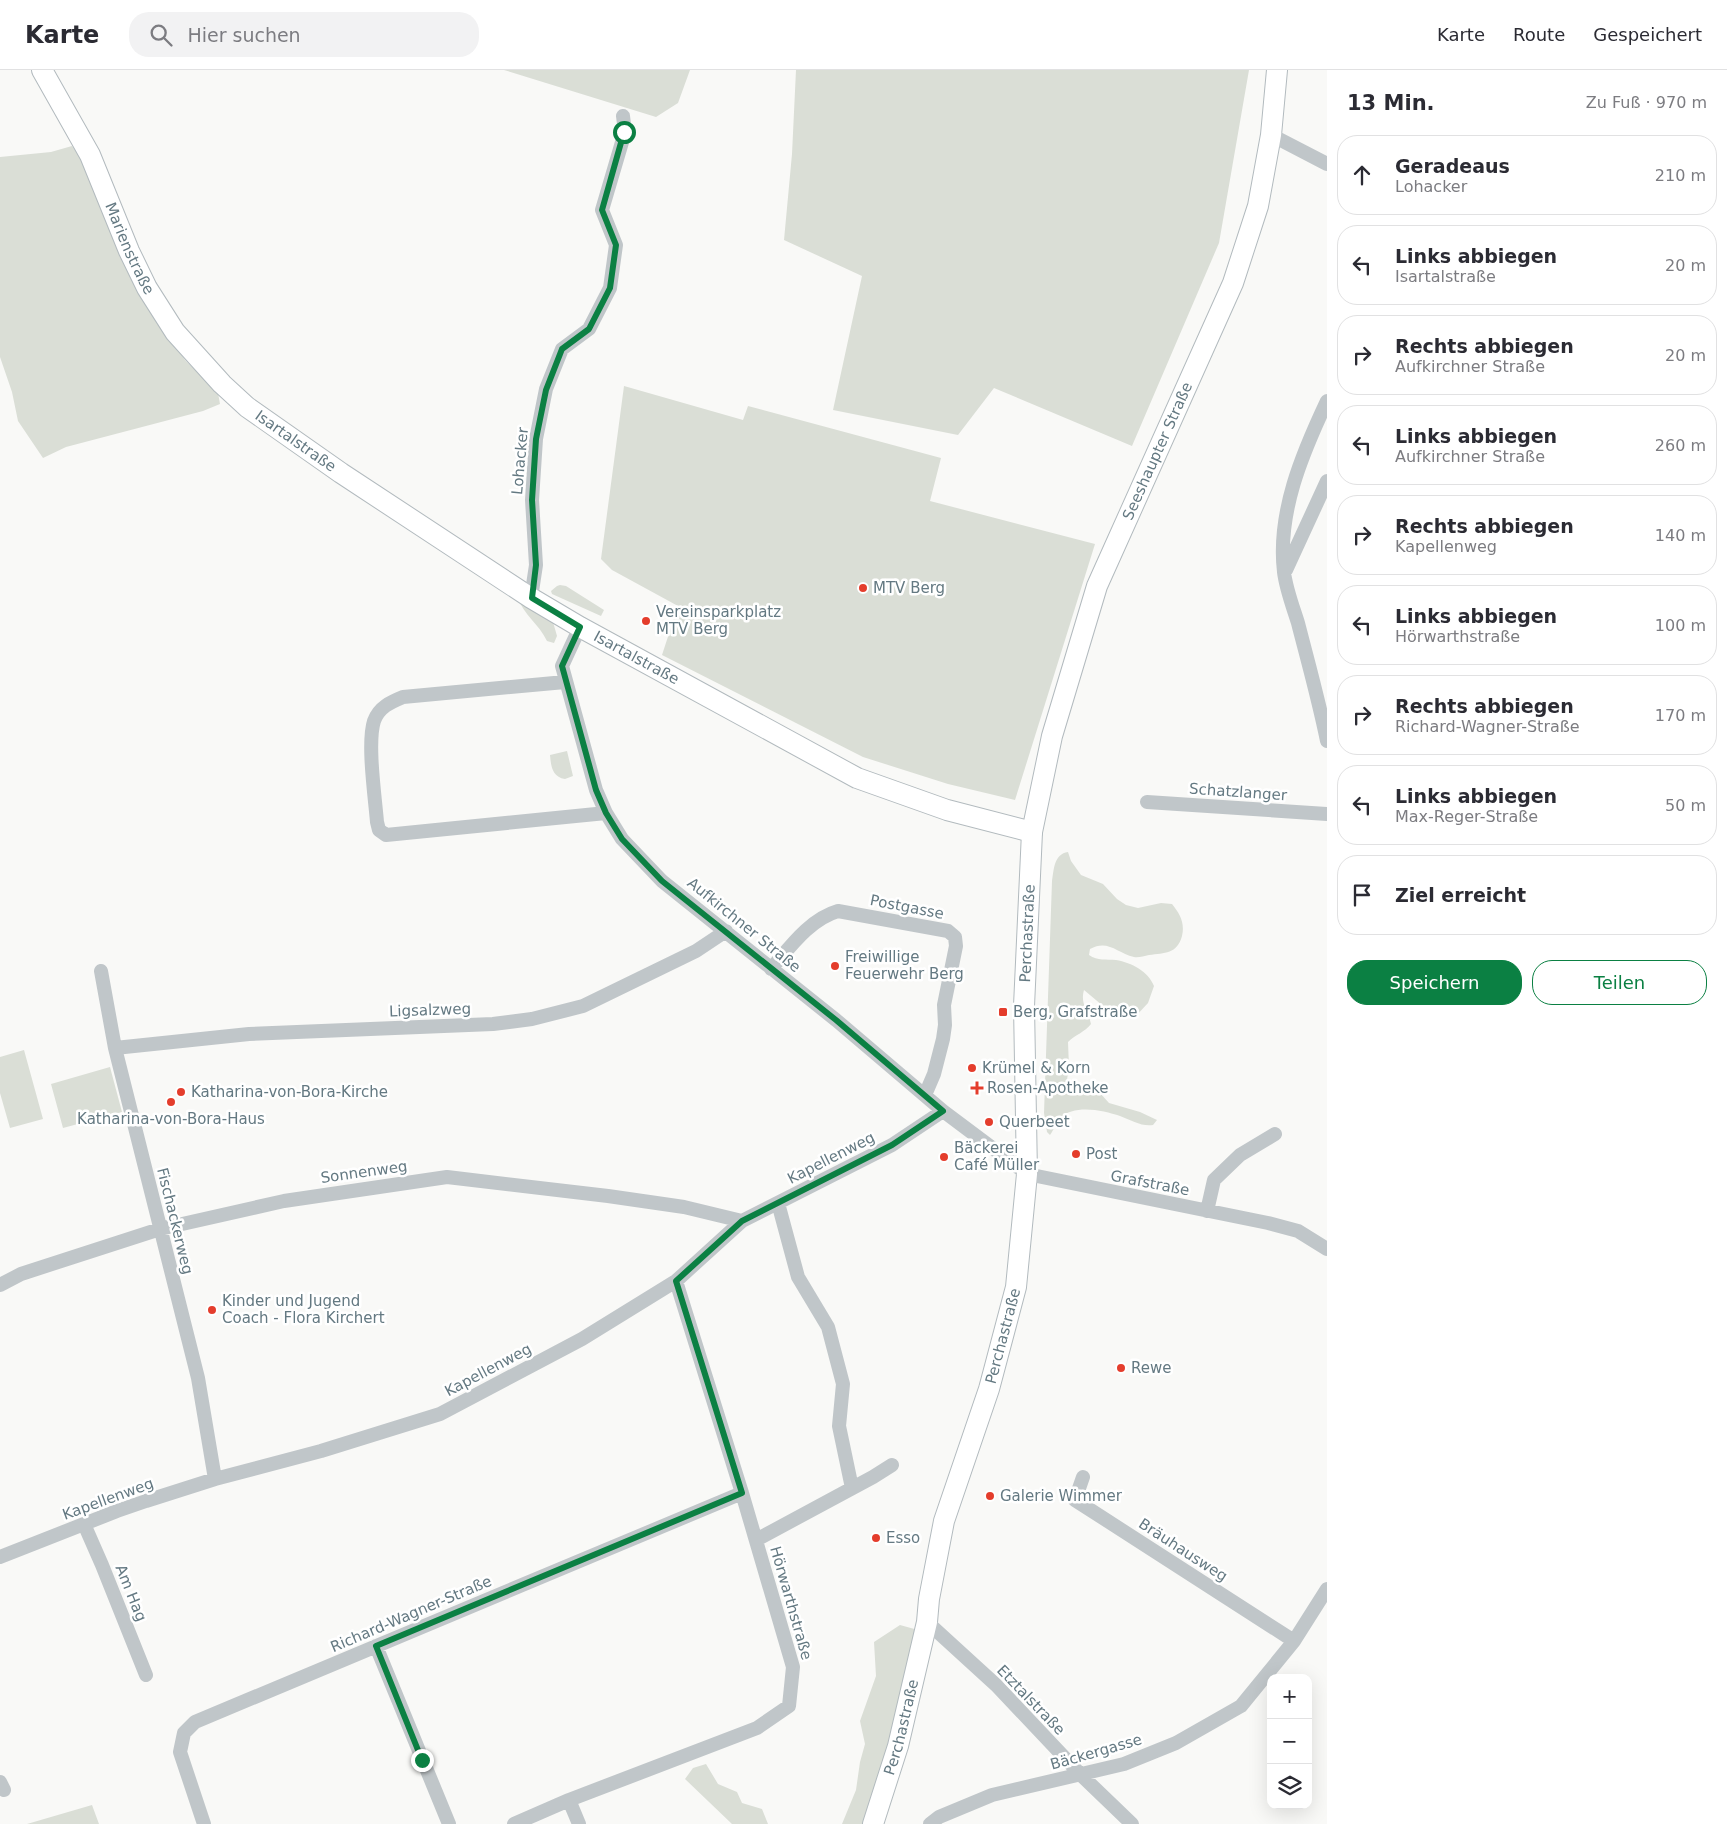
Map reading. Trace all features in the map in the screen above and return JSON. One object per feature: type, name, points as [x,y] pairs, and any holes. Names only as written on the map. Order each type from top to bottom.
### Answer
[{"type":"main road","name":"Marienstraße","points":[[42,70],[90,155],[146,288],[175,332],[222,384],[247,406]]},
{"type":"main road","name":"Seeshaupter Straße","points":[[1032,832],[1052,736],[1097,586],[1233,283],[1258,206],[1271,135],[1277,70]]},
{"type":"main road","name":"Isartalstraße","points":[[247,406],[341,473],[532,598],[580,627],[857,778],[947,810],[1032,832]]},
{"type":"main road","name":"Perchastraße","points":[[873,1824],[898,1746],[927,1622],[929,1599],[944,1521],[989,1389],[1016,1287],[1027,1174],[1024,1006],[1032,832]]},
{"type":"street","name":"Lohacker","points":[[532,598],[536,565],[532,500],[536,439],[546,390],[562,349],[589,329],[610,288],[616,245],[602,210],[624,132],[623,116]]},
{"type":"street","points":[[1271,135],[1327,164]]},
{"type":"street","points":[[1327,401],[1306,446],[1292,493],[1283,538],[1284,573],[1327,741]]},
{"type":"street","points":[[1284,573],[1327,481]]},
{"type":"street","name":"Aufkirchner Straße","points":[[580,627],[562,666],[565,682],[596,790],[606,813],[622,839],[662,881],[726,930],[836,1020],[943,1111],[1027,1174]]},
{"type":"street","points":[[565,682],[403,697],[387,703],[374,720],[371,742],[379,830],[386,834],[606,813]]},
{"type":"street","points":[[1321,712],[1327,694]]},
{"type":"street","name":"Schatzlanger","points":[[1147,802],[1327,814]]},
{"type":"street","name":"Postgasse","points":[[771,968],[805,930],[829,913],[838,911],[948,931],[955,937],[956,946],[944,1005],[945,1025],[939,1055],[925,1095]]},
{"type":"street","name":"Ligsalzweg","points":[[115,1048],[250,1034],[493,1024],[532,1019],[583,1006],[696,951],[726,930]]},
{"type":"street","name":"Fischackerweg","points":[[101,971],[115,1048],[198,1378],[215,1479]]},
{"type":"street","name":"Kapellenweg","points":[[0,1557],[117,1511],[215,1479],[321,1451],[440,1414],[582,1339],[676,1281],[742,1221],[892,1145],[943,1111]]},
{"type":"street","name":"Grafstraße","points":[[1208,1211],[1214,1180],[1240,1155],[1275,1134]]},
{"type":"street","name":"Grafstraße","points":[[1027,1174],[1268,1223],[1298,1231],[1327,1249]]},
{"type":"street","name":"Sonnenweg","points":[[0,1285],[20,1274],[160,1229],[284,1201],[447,1177],[608,1196],[675,1206],[742,1221]]},
{"type":"street","points":[[778,1203],[798,1277],[828,1327],[843,1384],[839,1426],[852,1488]]},
{"type":"street","name":"Hörwarthstraße","points":[[514,1824],[569,1800],[757,1728],[789,1706],[793,1667],[742,1493],[676,1281]]},
{"type":"street","points":[[756,1540],[892,1465]]},
{"type":"street","name":"Bräuhausweg","points":[[1083,1477],[1075,1500],[1294,1641]]},
{"type":"street","name":"Richard-Wagner-Straße","points":[[204,1824],[180,1752],[184,1733],[195,1722],[742,1493]]},
{"type":"street","name":"Am Hag","points":[[84,1524],[146,1675]]},
{"type":"street","name":"Bäckergasse","points":[[930,1824],[940,1817],[992,1795],[1124,1764],[1176,1744],[1241,1706],[1294,1641],[1327,1589]]},
{"type":"street","name":"Etztalstraße","points":[[927,1622],[996,1686],[1132,1824]]},
{"type":"street","points":[[376,1646],[449,1824]]},
{"type":"street","points":[[569,1800],[579,1824]]},
{"type":"shaded area","points":[[504,70],[690,70],[678,103],[656,117]]},
{"type":"shaded area","points":[[796,70],[1249,70],[1219,243],[1132,446],[994,388],[958,435],[833,410],[862,276],[784,240],[792,154]]},
{"type":"shaded area","points":[[72,146],[81,158],[143,301],[185,360],[218,393],[220,404],[203,411],[66,447],[43,458],[18,421],[12,392],[0,357],[0,157],[51,152]]},
{"type":"shaded area","name":"MTV Berg","points":[[624,386],[743,420],[748,406],[941,458],[930,501],[1095,544],[1015,800],[948,784],[863,757],[662,655],[678,606],[612,570],[601,559]]},
{"type":"shaded area","points":[[560,585],[566,586],[604,610],[601,616],[552,594],[551,591]]},
{"type":"shaded area","points":[[518,598],[553,622],[557,636],[554,643],[547,641],[520,604]]},
{"type":"shaded area","points":[[567,751],[573,776],[565,779],[557,776],[555,773],[550,755]]},
{"type":"shaded area","points":[[1068,852],[1071,861],[1081,875],[1103,884],[1117,899],[1126,905],[1138,908],[1161,903],[1172,904],[1181,919],[1183,927],[1180,942],[1170,952],[1136,957],[1102,945],[1090,949],[1089,955],[1092,957],[1122,961],[1139,968],[1148,976],[1154,986],[1148,1003],[1135,1017],[1115,1016],[1084,990],[1083,999],[1091,1024],[1068,1042],[1069,1067],[1066,1086],[1076,1092],[1100,1093],[1109,1103],[1140,1112],[1157,1120],[1153,1125],[1141,1124],[1105,1112],[1081,1110],[1066,1114],[1060,1118],[1050,1135],[1047,1132],[1044,1113],[1052,881],[1057,859],[1063,853]]},
{"type":"shaded area","points":[[24,1050],[43,1119],[10,1128],[0,1093],[0,1057]]},
{"type":"shaded area","points":[[110,1067],[122,1112],[63,1128],[51,1084]]},
{"type":"shaded area","points":[[900,1625],[918,1630],[900,1711],[866,1824],[842,1824],[856,1790],[865,1744],[860,1721],[876,1676],[874,1642]]},
{"type":"shaded area","points":[[706,1764],[718,1784],[737,1792],[742,1803],[762,1809],[768,1824],[732,1824],[685,1779],[693,1768]]},
{"type":"shaded area","points":[[92,1805],[99,1824],[27,1824]]},
{"type":"place","name":"MTV Berg","points":[[863,588]]},
{"type":"place","name":"Vereinsparkplatz MTV Berg","points":[[646,621]]},
{"type":"place","name":"Freiwillige Feuerwehr Berg","points":[[835,966]]},
{"type":"place","name":"Berg, Grafstraße","points":[[1003,1012]]},
{"type":"place","name":"Krümel & Korn","points":[[972,1068]]},
{"type":"place","name":"Rosen-Apotheke","points":[[977,1088]]},
{"type":"place","name":"Katharina-von-Bora-Kirche","points":[[181,1092]]},
{"type":"place","name":"Katharina-von-Bora-Haus","points":[[171,1102]]},
{"type":"place","name":"Querbeet","points":[[989,1122]]},
{"type":"place","name":"Post","points":[[1076,1154]]},
{"type":"place","name":"Bäckerei Café Müller","points":[[944,1157]]},
{"type":"place","name":"Kinder und Jugend Coach - Flora Kirchert","points":[[212,1310]]},
{"type":"place","name":"Rewe","points":[[1121,1368]]},
{"type":"place","name":"Galerie Wimmer","points":[[990,1496]]},
{"type":"place","name":"Esso","points":[[876,1538]]},
{"type":"route","points":[[422,1760],[376,1646],[742,1493],[676,1281],[742,1221],[892,1145],[943,1111],[836,1020],[750,952],[726,930],[662,881],[622,839],[606,813],[596,790],[565,682],[562,666],[580,627],[532,598],[536,565],[532,500],[536,439],[546,390],[562,349],[589,329],[610,288],[616,245],[602,210],[624,132]]}]
